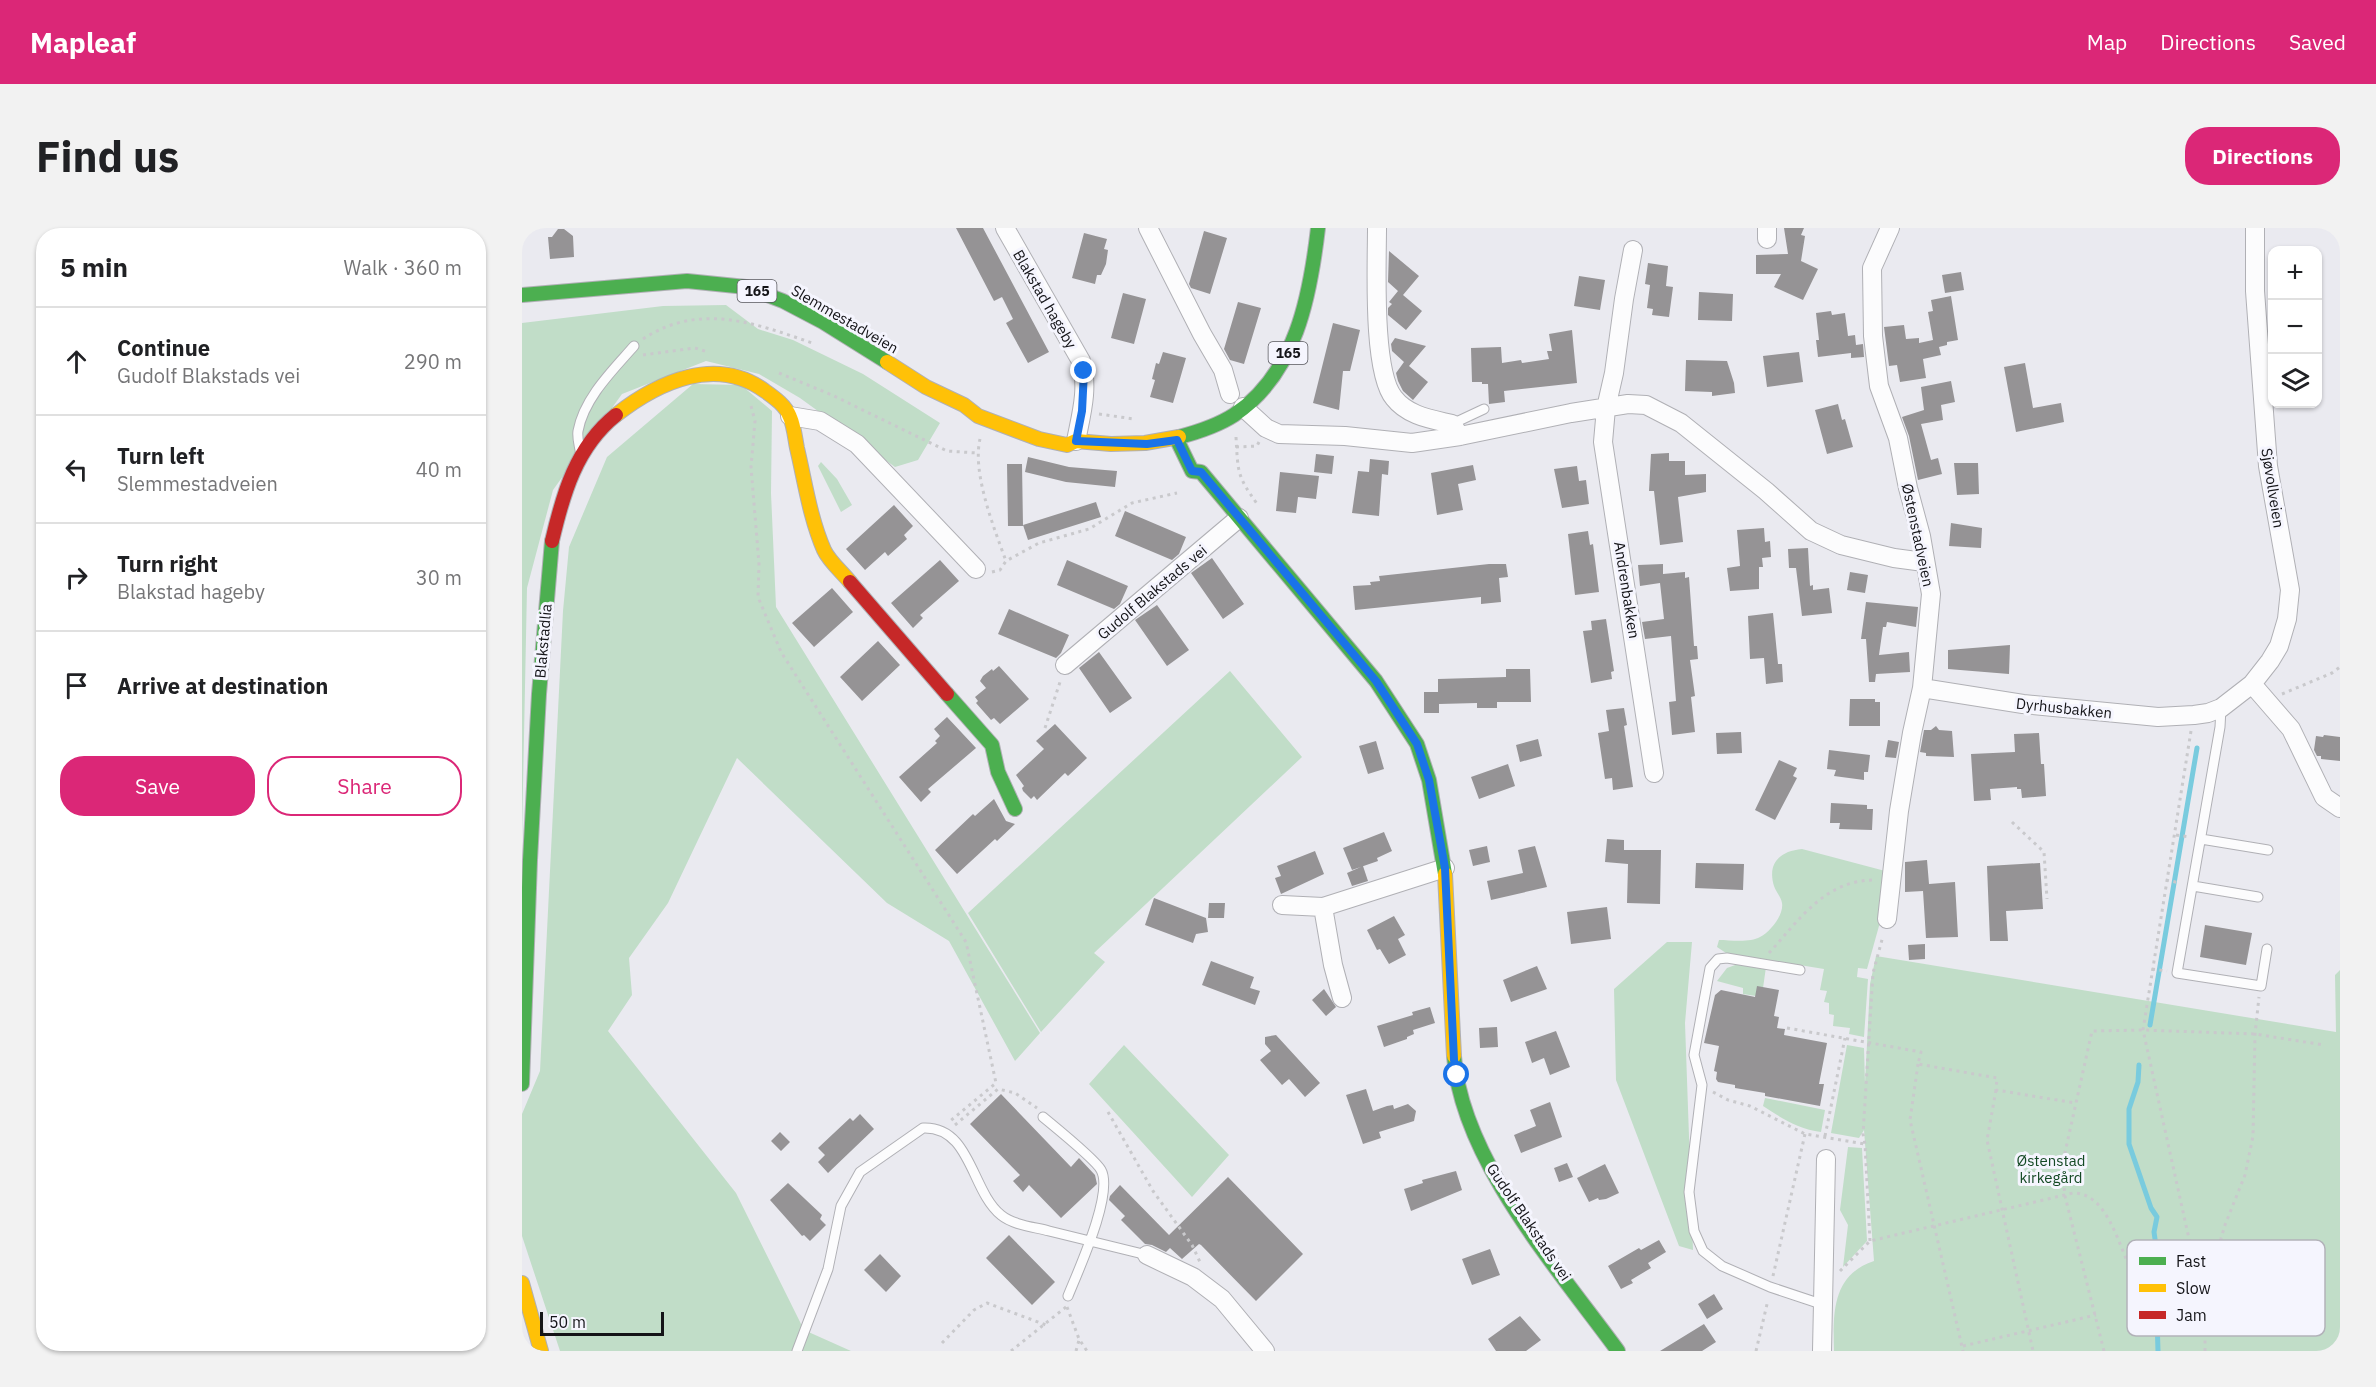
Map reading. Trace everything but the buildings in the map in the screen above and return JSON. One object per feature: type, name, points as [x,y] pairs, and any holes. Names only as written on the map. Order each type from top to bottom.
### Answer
[{"type":"street","name":"Blakstad hageby","points":[[1005,228],[1081,362],[1084,381],[1082,411],[1076,441]]},
{"type":"street","points":[[1148,228],[1223,370],[1230,394]]},
{"type":"street","name":"Slemmestadveien","points":[[522,295],[687,281],[746,287],[783,301],[823,322],[926,387],[964,405],[978,416],[1039,439],[1067,445],[1076,441],[1147,444],[1195,440],[1243,407],[1274,376],[1288,354],[1297,334],[1313,274],[1318,228]]},
{"type":"street","points":[[1377,228],[1379,339],[1384,378],[1392,397],[1407,410],[1456,430]]},
{"type":"street","name":"Østenstadveien","points":[[1887,920],[1899,811],[1922,688],[1931,594],[1921,536],[1898,438],[1879,386],[1872,336],[1872,268],[1890,228]]},
{"type":"street","name":"Sjøvollveien","points":[[2208,712],[2252,684],[2271,661],[2279,646],[2287,619],[2290,590],[2268,466],[2255,291],[2255,228]]},
{"type":"street","name":"Andrenbakken","points":[[1633,250],[1614,373],[1606,408],[1603,442],[1654,772]]},
{"type":"street","name":"Blakstadlia","points":[[522,1084],[539,694],[552,543],[563,494],[581,455],[606,423],[634,401],[662,385],[696,374],[717,373],[743,378],[777,400],[790,416]]},
{"type":"street","points":[[1243,407],[1264,432],[1345,436],[1413,443],[1456,430],[1528,421],[1628,404],[1646,405],[1661,411],[1698,437],[1766,491],[1811,531],[1841,545],[1894,558],[1924,562]]},
{"type":"street","name":"Slemmestadveien","points":[[964,405],[981,406],[1035,423]]},
{"type":"street","points":[[976,569],[857,444],[820,421],[790,416],[814,519],[825,552],[909,652],[987,737],[992,745],[998,772],[1015,809]]},
{"type":"street","name":"Slemmestadveien","points":[[1051,427],[1071,434],[1076,441]]},
{"type":"street","name":"Gudolf Blakstads vei","points":[[1177,440],[1192,471],[1202,467],[1239,518],[1376,681],[1417,744],[1429,780],[1445,868],[1454,1060],[1464,1107],[1484,1155],[1509,1199],[1618,1351]]},
{"type":"street","name":"Gudolf Blakstads vei","points":[[1065,665],[1239,518]]},
{"type":"street","points":[[2252,684],[2291,729],[2324,797],[2340,808]]},
{"type":"street","name":"Dyrhusbakken","points":[[1922,688],[2035,706],[2158,717],[2208,712]]},
{"type":"street","points":[[1282,904],[1323,907],[1445,868]]},
{"type":"street","points":[[1323,907],[1333,965],[1342,998]]},
{"type":"street","points":[[1822,1351],[1826,1159]]},
{"type":"street","points":[[1147,1256],[1193,1277],[1222,1299],[1265,1351]]},
{"type":"street","points":[[522,1283],[541,1351]]},
{"type":"lane","points":[[581,455],[577,432],[586,411],[599,386],[634,345]]},
{"type":"lane","points":[[1456,430],[1484,409]]},
{"type":"lane","points":[[2208,712],[2220,728],[2177,973],[2261,986],[2267,949]]},
{"type":"lane","points":[[2201,839],[2268,850]]},
{"type":"lane","points":[[2193,886],[2258,897]]},
{"type":"lane","points":[[1800,970],[1727,958],[1718,959],[1710,968],[1694,1055],[1702,1085],[1689,1192],[1694,1232],[1703,1251],[1722,1266],[1770,1287],[1824,1305]]},
{"type":"lane","points":[[1044,1117],[1101,1169],[1105,1185],[1099,1215],[1068,1296]]},
{"type":"lane","points":[[797,1351],[828,1269],[841,1206],[860,1172],[923,1128],[934,1128],[961,1148],[992,1205],[1002,1216],[1022,1224],[1147,1256]]},
{"type":"path","points":[[634,345],[658,329],[693,321],[729,318],[820,346]]},
{"type":"path","points":[[777,373],[832,395],[947,451],[977,453]]},
{"type":"path","points":[[743,378],[755,421],[752,467],[759,564],[758,597],[781,652],[966,942],[996,1083],[943,1133]]},
{"type":"path","points":[[1082,411],[1135,420]]},
{"type":"path","points":[[1236,447],[1257,446],[1264,432]]},
{"type":"path","points":[[981,435],[977,453],[988,510],[1006,561]]},
{"type":"path","points":[[1236,437],[1241,482],[1262,510]]},
{"type":"path","points":[[1000,570],[1006,561],[1039,543],[1089,529],[1132,503],[1177,493]]},
{"type":"path","points":[[1045,728],[1065,665]]},
{"type":"path","points":[[2267,700],[2332,673],[2340,667]]},
{"type":"path","points":[[2189,1240],[2143,1030],[2208,712]]},
{"type":"path","points":[[2012,822],[2044,852],[2047,899]]},
{"type":"path","points":[[1760,963],[1822,896],[1845,883],[1872,880],[1892,881]]},
{"type":"path","points":[[1870,1241],[1863,1134],[1873,973],[1887,920]]},
{"type":"path","points":[[2221,1240],[2245,1175],[2253,1136],[2255,1034],[2261,986]]},
{"type":"path","points":[[1787,1028],[1921,1052],[1910,1119],[1963,1349],[2096,1315]]},
{"type":"path","points":[[2104,1351],[2065,1196],[2062,1166],[2092,1031],[2143,1030],[2255,1034],[2324,1045]]},
{"type":"path","points":[[1826,1159],[1825,1136],[1845,1038]]},
{"type":"path","points":[[1918,1064],[1997,1078],[1987,1140],[2033,1351]]},
{"type":"path","points":[[1702,1085],[1728,1100],[1750,1106],[1805,1134],[1865,1144]]},
{"type":"path","points":[[943,1133],[998,1089],[1015,1093],[1035,1105],[1044,1117]]},
{"type":"path","points":[[1996,1090],[2075,1103]]},
{"type":"path","points":[[1108,1112],[1153,1191],[1192,1245],[1203,1267],[1209,1289]]},
{"type":"path","points":[[1756,1351],[1805,1134]]},
{"type":"path","points":[[1837,1279],[1841,1270],[1870,1241],[2085,1193],[2095,1199],[2104,1211],[2127,1261]]},
{"type":"path","points":[[942,1343],[974,1310],[987,1304],[1046,1325]]},
{"type":"path","points":[[1011,1351],[1067,1306],[1066,1311],[1079,1339],[1088,1351]]},
{"type":"path","points":[[1076,1351],[1079,1339]]},
{"type":"green space","points":[[726,305],[758,329],[793,340],[863,374],[940,423],[918,460],[895,467],[800,398],[759,374],[706,361],[622,394],[553,490],[527,588],[522,836],[522,323],[663,306]]},
{"type":"green space","points":[[693,384],[741,385],[772,411],[771,493],[776,607],[1040,1033],[1015,1061],[949,941],[887,903],[737,758],[668,903],[629,958],[632,995],[608,1031],[736,1193],[804,1330],[851,1351],[560,1351],[522,1236],[522,1114],[540,1071],[563,611],[569,547],[607,457]]},
{"type":"green space","points":[[821,462],[837,479],[852,505],[841,512],[818,466]]},
{"type":"green space","points":[[1230,671],[1302,757],[1094,953],[1105,962],[1041,1032],[968,913]]},
{"type":"green space","points":[[1802,849],[1889,872],[1884,908],[1867,969],[1858,968],[1857,977],[1868,979],[1864,1037],[1849,1034],[1850,1028],[1833,1026],[1834,1015],[1829,1014],[1829,1003],[1824,1002],[1827,991],[1820,990],[1824,969],[1726,953],[1717,947],[1719,940],[1756,939],[1772,927],[1779,918],[1782,908],[1772,878],[1774,865],[1787,852]]},
{"type":"green space","points":[[1667,942],[1692,942],[1685,1023],[1693,1250],[1679,1246],[1616,1080],[1614,989]]},
{"type":"green space","name":"Østenstad kirkegård","points":[[1876,956],[2336,1032],[2335,975],[2340,970],[2340,1351],[1834,1351],[1834,1323],[1838,1297],[1850,1276],[1860,1267],[1874,1261],[1864,1130],[1859,1138],[1831,1133],[1847,1045],[1864,1048],[1865,1084],[1870,984]]},
{"type":"green space","points":[[1738,964],[1766,967],[1763,988],[1756,996],[1743,994],[1743,988],[1717,981],[1727,968]]},
{"type":"green space","points":[[1124,1045],[1229,1155],[1192,1197],[1089,1084]]},
{"type":"green space","points":[[1765,1098],[1825,1110],[1821,1132],[1797,1126],[1776,1115],[1763,1106]]},
{"type":"green space","points":[[1848,1147],[1862,1148],[1867,1241],[1843,1267],[1848,1225],[1840,1210]]},
{"type":"waterway","points":[[2150,1025],[2197,748]]},
{"type":"waterway","points":[[2139,1065],[2138,1082],[2129,1109],[2129,1144],[2151,1208],[2157,1217],[2155,1240]]},
{"type":"waterway","points":[[2158,1336],[2158,1351]]},
{"type":"traffic: fast","points":[[1179,437],[1207,428],[1234,415],[1255,398],[1272,378],[1286,356],[1304,306],[1318,228]]},
{"type":"traffic: fast","points":[[522,295],[687,281],[746,287],[783,301],[823,322],[887,362]]},
{"type":"traffic: fast","points":[[1177,440],[1192,471],[1201,472],[1376,681],[1417,744],[1429,780],[1445,874]]},
{"type":"traffic: fast","points":[[522,1084],[539,694],[552,541]]},
{"type":"traffic: fast","points":[[947,694],[992,745],[998,772],[1015,809]]},
{"type":"traffic: fast","points":[[1454,1056],[1461,1095],[1474,1134],[1493,1173],[1542,1249],[1618,1351]]},
{"type":"traffic: slow","points":[[887,362],[926,387],[964,405],[978,416],[1039,439],[1067,445],[1076,441],[1111,444],[1145,443],[1179,437]]},
{"type":"traffic: slow","points":[[616,415],[650,392],[669,383],[707,374],[727,375],[746,380],[769,394],[783,406],[791,421],[811,513],[824,550],[850,582]]},
{"type":"traffic: slow","points":[[1445,874],[1454,1056]]},
{"type":"traffic: slow","points":[[522,1283],[541,1351]]},
{"type":"traffic: jam","points":[[552,541],[573,472],[591,442],[616,415]]},
{"type":"traffic: jam","points":[[850,582],[947,694]]},
{"type":"route","points":[[1084,371],[1082,411],[1076,441],[1147,444],[1177,440],[1192,471],[1201,472],[1376,681],[1417,744],[1429,780],[1438,819],[1445,868],[1454,1060],[1457,1075]]}]
